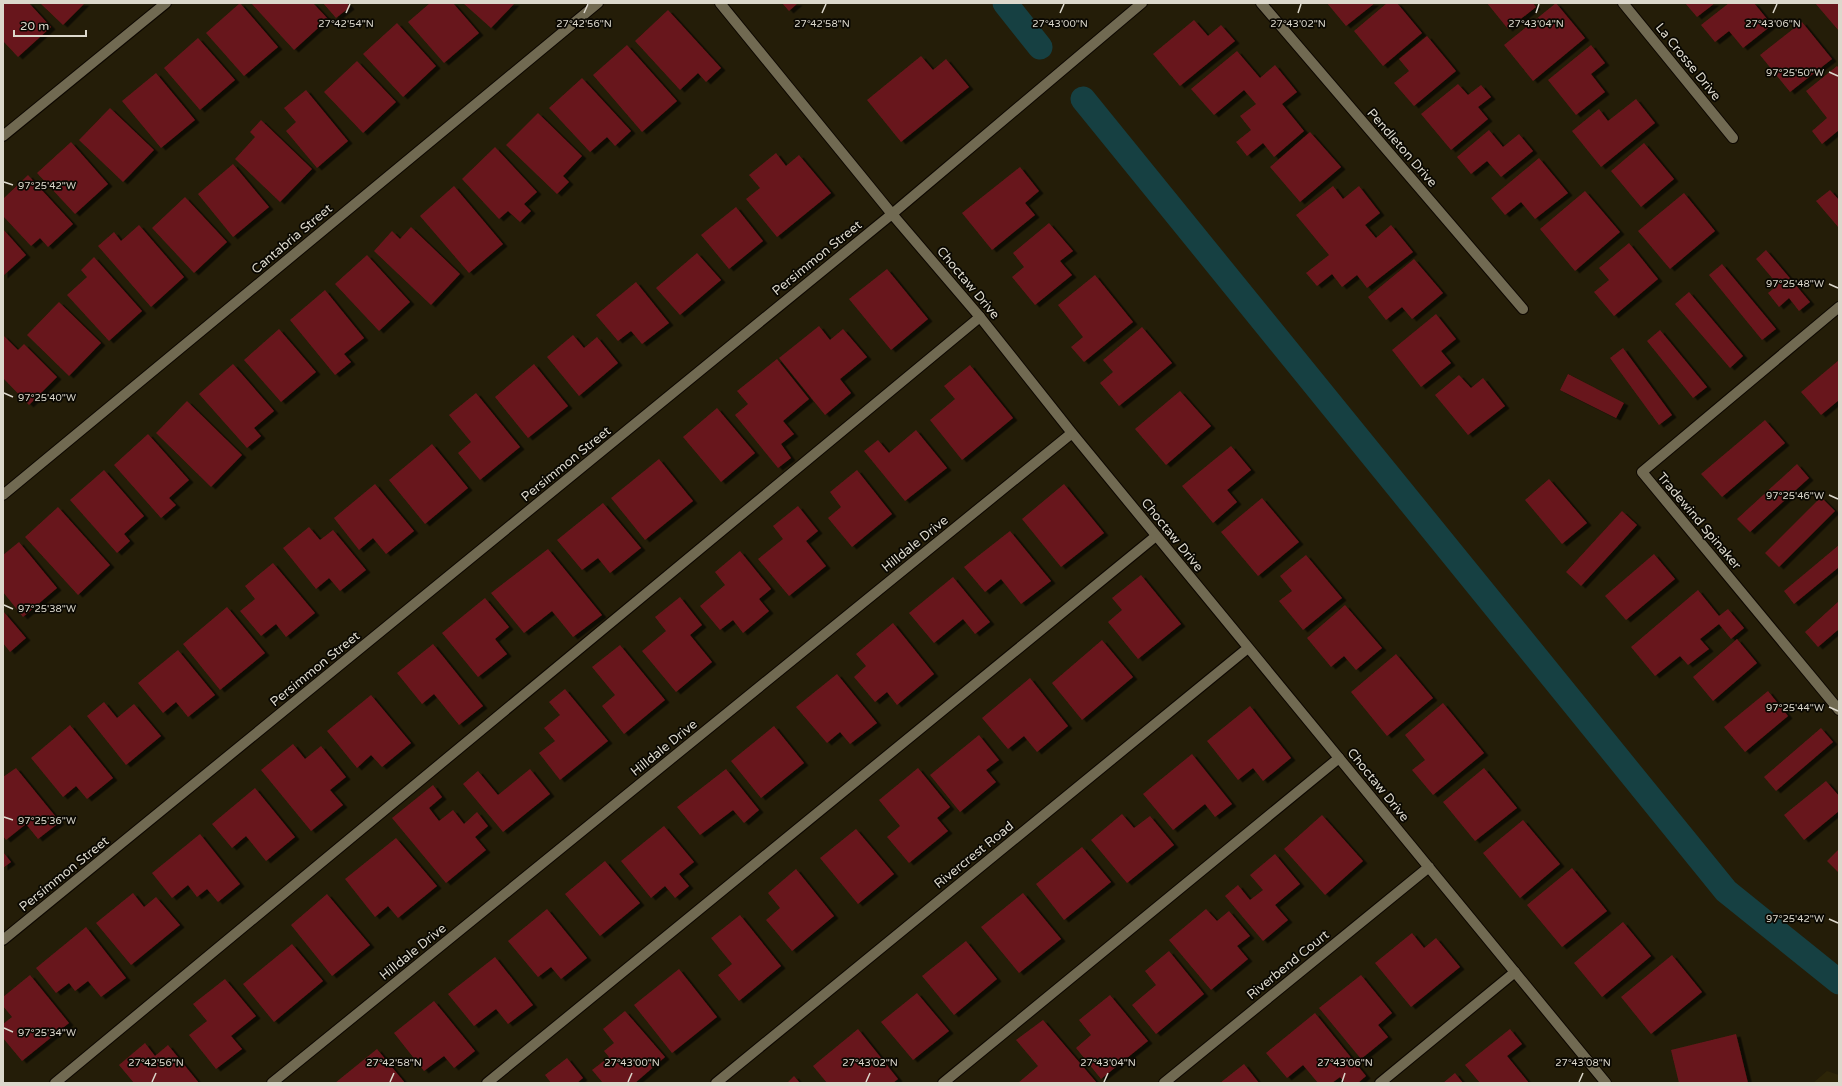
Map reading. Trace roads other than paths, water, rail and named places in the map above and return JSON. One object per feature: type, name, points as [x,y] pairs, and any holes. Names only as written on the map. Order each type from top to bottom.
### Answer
[{"type":"street","points":[[3,136],[166,3]]},
{"type":"street","name":"Cantabria Street","points":[[3,495],[598,3]]},
{"type":"street","name":"Choctaw Drive","points":[[720,3],[892,214],[980,316],[1072,433],[1156,536],[1606,1083]]},
{"type":"street","name":"Persimmon Street","points":[[3,940],[892,214],[1142,3]]},
{"type":"street","name":"Pendleton Drive","points":[[1261,3],[1523,309]]},
{"type":"street","name":"La Crosse Drive","points":[[1623,3],[1733,138]]},
{"type":"street","name":"Tradewind Spinaker","points":[[1839,307],[1642,472],[1839,710]]},
{"type":"street","points":[[55,1083],[980,316]]},
{"type":"street","name":"Hilldale Drive","points":[[272,1083],[1072,433]]},
{"type":"street","points":[[487,1083],[1156,536]]},
{"type":"street","name":"Rivercrest Road","points":[[716,1083],[1248,648]]},
{"type":"street","points":[[943,1083],[1339,758]]},
{"type":"street","name":"Riverbend Court","points":[[1164,1083],[1429,867]]},
{"type":"street","points":[[1380,1083],[1515,972]]},
{"type":"waterway","points":[[1005,3],[1040,47]]},
{"type":"waterway","points":[[1083,99],[1726,891],[1839,982]]}]
